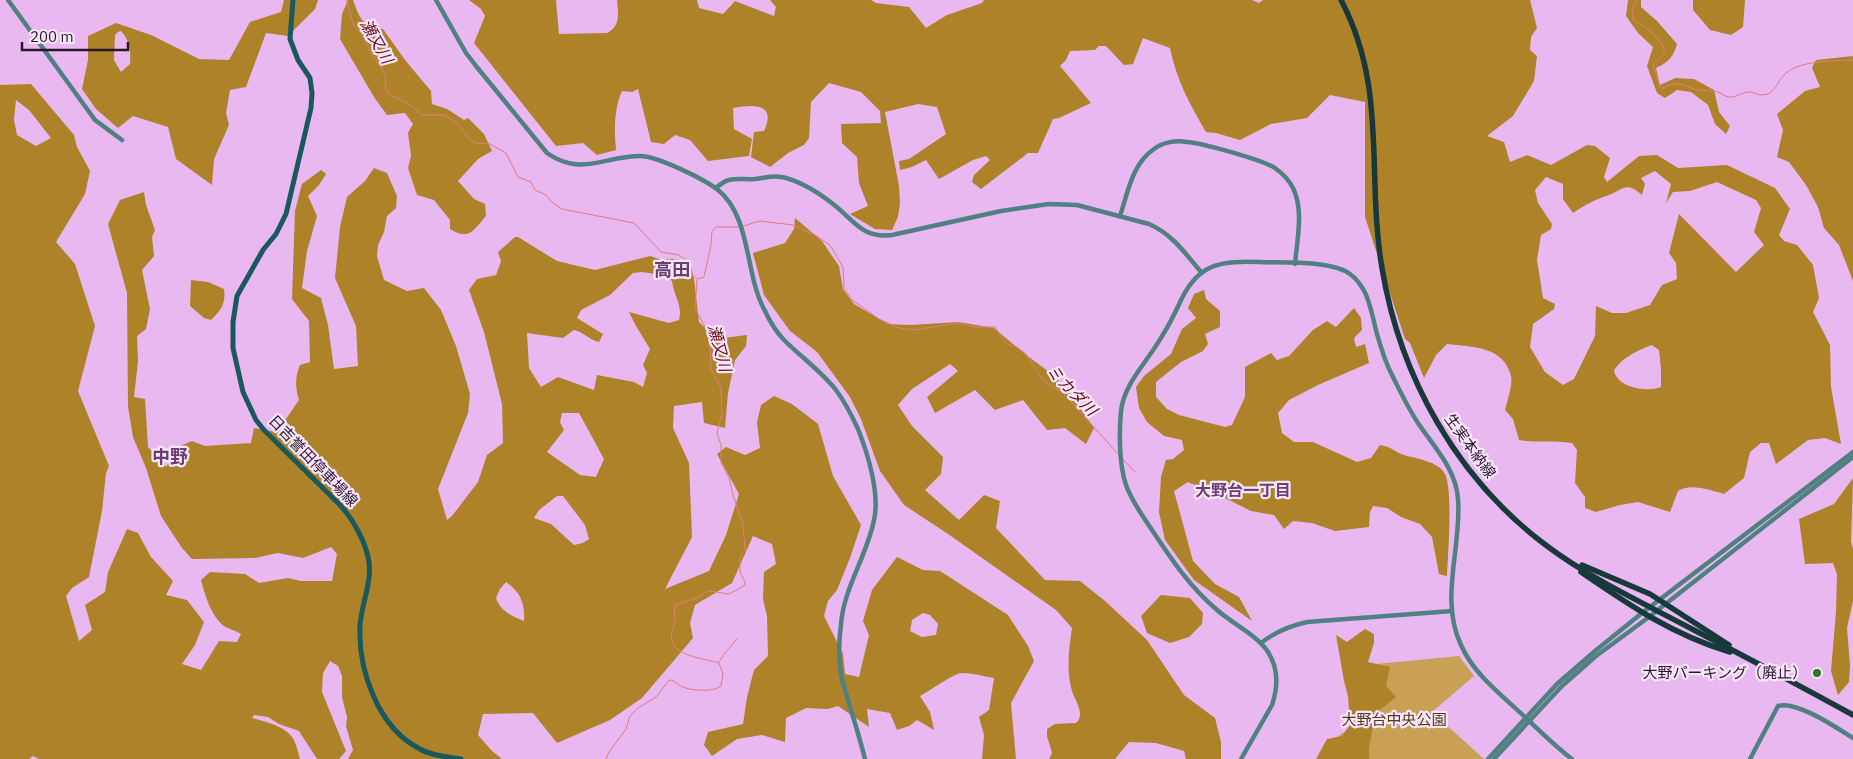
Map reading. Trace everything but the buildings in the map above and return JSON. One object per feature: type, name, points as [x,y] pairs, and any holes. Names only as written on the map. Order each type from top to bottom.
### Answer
[{"type":"main road","name":"日吉誉田停車場線","points":[[293,0],[290,38],[298,60],[310,78],[311,108],[286,214],[276,234],[263,250],[235,302],[233,340],[236,364],[246,401],[256,420],[345,510],[366,552],[369,572],[360,627],[363,665],[369,684],[383,713],[394,728],[414,746],[431,753],[461,759]]},
{"type":"main road","name":"生実本納線","points":[[1341,0],[1357,36],[1369,81],[1381,264],[1393,320],[1410,369],[1431,413],[1464,463],[1504,509],[1544,544],[1564,558],[1853,715]]},
{"type":"main road","points":[[1564,558],[1645,592],[1710,632],[1743,655]]},
{"type":"main road","points":[[1564,558],[1577,569],[1648,617],[1688,637],[1743,655]]},
{"type":"street","points":[[8,0],[95,120],[122,140]]},
{"type":"street","points":[[436,0],[462,46],[476,66],[547,153],[566,164],[584,165],[646,156],[669,164],[716,188],[729,200],[736,214],[763,309],[783,339],[836,390],[847,407],[858,431],[876,492],[871,534],[843,605],[840,649],[841,674],[865,759]]},
{"type":"street","points":[[1120,216],[1134,170],[1143,158],[1155,148],[1171,142],[1187,142],[1222,150],[1274,168],[1292,187],[1296,195],[1298,213],[1295,264]]},
{"type":"street","points":[[716,188],[722,182],[730,179],[756,179],[772,176],[784,178],[825,198],[856,226],[879,236],[892,235],[1001,211],[1049,204],[1077,205],[1158,228],[1180,246],[1201,272]]},
{"type":"street","points":[[1241,759],[1272,705],[1276,691],[1275,669],[1270,656],[1261,643],[1212,606],[1180,572],[1133,500],[1127,489],[1122,472],[1121,414],[1126,393],[1163,335],[1187,287],[1201,272],[1225,262],[1295,264],[1339,268],[1352,275],[1364,288],[1391,374],[1409,409],[1452,474],[1456,486],[1458,506],[1451,596],[1455,630],[1465,654],[1478,672],[1572,759]]},
{"type":"street","points":[[1494,759],[1557,684],[1642,613],[1662,602],[1853,454]]},
{"type":"street","points":[[1488,759],[1562,686],[1596,656],[1648,617],[1662,602]]},
{"type":"street","points":[[1261,643],[1289,626],[1307,622],[1452,611]]},
{"type":"street","points":[[1750,759],[1778,706],[1783,704],[1813,715],[1853,738]]},
{"type":"green space","name":"大野台中央公園","points":[[1459,656],[1474,676],[1432,712],[1484,759],[1330,759],[1329,742],[1352,727],[1366,665]]},
{"type":"shaded area","points":[[284,0],[318,0],[315,9],[288,36],[266,33],[246,87],[230,90],[226,113],[229,125],[214,159],[212,185],[176,159],[168,127],[133,116],[118,128],[96,109],[82,89],[88,60],[88,36],[116,23],[151,35],[199,59],[229,60],[250,22],[281,12]],"holes":[[[121,31],[129,46],[130,55],[130,64],[121,72],[114,60],[115,35]]]},
{"type":"shaded area","points":[[348,0],[353,0],[360,17],[366,24],[383,29],[405,60],[431,91],[432,104],[447,109],[464,120],[468,118],[484,134],[492,151],[478,159],[458,181],[474,199],[485,204],[486,216],[471,232],[462,234],[450,229],[450,220],[434,200],[417,195],[408,168],[411,156],[408,133],[413,124],[405,113],[387,115],[374,97],[340,39],[342,14]]},
{"type":"shaded area","points":[[469,0],[556,0],[559,34],[607,33],[617,23],[617,0],[697,0],[699,8],[723,14],[735,1],[774,16],[776,7],[770,0],[871,0],[876,3],[909,7],[926,28],[947,15],[982,3],[984,0],[1252,0],[1259,3],[1263,0],[1530,0],[1537,28],[1531,37],[1530,50],[1537,56],[1534,81],[1513,116],[1487,136],[1504,142],[1510,162],[1527,155],[1551,165],[1587,145],[1595,146],[1610,158],[1604,177],[1607,182],[1639,156],[1657,155],[1678,168],[1727,165],[1775,188],[1790,209],[1779,235],[1784,241],[1797,245],[1813,265],[1819,298],[1813,312],[1830,345],[1831,387],[1841,444],[1825,438],[1808,440],[1776,464],[1769,443],[1761,443],[1750,452],[1744,478],[1724,494],[1695,487],[1683,489],[1678,491],[1670,512],[1638,502],[1596,512],[1585,508],[1585,497],[1575,483],[1577,450],[1572,443],[1519,440],[1513,419],[1505,410],[1510,393],[1511,376],[1502,359],[1486,350],[1447,344],[1436,355],[1424,378],[1410,343],[1405,339],[1365,217],[1365,102],[1330,95],[1307,118],[1271,124],[1240,140],[1206,132],[1184,92],[1170,48],[1143,38],[1133,64],[1124,65],[1106,46],[1099,46],[1095,50],[1070,51],[1066,60],[1060,66],[1091,103],[1053,119],[1038,153],[1028,153],[981,189],[972,182],[974,175],[990,160],[986,156],[973,160],[939,179],[926,160],[912,167],[900,170],[899,161],[909,159],[946,134],[937,107],[918,104],[885,112],[899,186],[900,203],[898,217],[892,230],[875,229],[850,214],[868,206],[859,183],[857,157],[842,143],[841,124],[881,123],[880,111],[861,92],[829,83],[811,102],[809,138],[804,145],[788,153],[770,167],[751,157],[754,132],[764,131],[767,122],[765,110],[755,106],[733,108],[734,129],[752,139],[749,156],[708,161],[690,140],[675,135],[664,144],[651,142],[638,89],[632,92],[622,91],[617,105],[615,120],[616,150],[597,155],[583,143],[556,146],[474,43],[485,16],[481,9]],"holes":[[[1655,171],[1671,184],[1666,203],[1673,192],[1690,191],[1717,182],[1756,200],[1761,208],[1754,232],[1764,245],[1736,272],[1679,214],[1669,253],[1676,263],[1677,279],[1662,285],[1650,305],[1626,313],[1612,313],[1596,306],[1595,336],[1574,379],[1563,385],[1545,372],[1530,347],[1533,324],[1554,309],[1555,304],[1543,298],[1537,260],[1541,235],[1551,229],[1552,224],[1538,203],[1535,190],[1546,177],[1563,184],[1563,199],[1573,213],[1591,202],[1628,187],[1642,195],[1645,184],[1641,178]],[[1652,345],[1659,350],[1661,387],[1640,389],[1620,381],[1614,370],[1618,365],[1631,354]]]},
{"type":"shaded area","points":[[1628,0],[1641,0],[1641,7],[1657,21],[1677,44],[1670,59],[1656,68],[1660,85],[1675,78],[1694,79],[1714,90],[1719,112],[1730,126],[1726,134],[1715,124],[1708,105],[1691,92],[1677,90],[1665,98],[1657,93],[1647,66],[1653,47],[1638,33],[1626,16]]},
{"type":"shaded area","points":[[1693,0],[1745,0],[1743,27],[1731,35],[1710,30],[1693,10]]},
{"type":"shaded area","points":[[1853,56],[1853,281],[1839,245],[1824,228],[1818,207],[1806,185],[1789,162],[1777,157],[1783,130],[1777,114],[1805,91],[1820,87],[1812,68],[1816,60]]},
{"type":"shaded area","points":[[31,84],[74,135],[77,147],[90,171],[85,194],[56,242],[75,264],[95,326],[78,391],[109,466],[106,473],[102,511],[89,577],[72,588],[66,596],[79,641],[92,630],[85,605],[105,592],[108,572],[127,529],[138,533],[151,557],[173,581],[166,595],[187,600],[204,622],[195,645],[182,664],[201,670],[219,641],[237,642],[241,634],[224,626],[212,611],[201,580],[210,572],[245,574],[259,583],[288,578],[301,581],[332,581],[337,554],[331,547],[303,558],[278,553],[255,558],[192,559],[182,548],[161,516],[146,468],[133,437],[128,407],[127,293],[108,224],[120,200],[144,192],[146,205],[155,230],[152,237],[154,256],[142,270],[150,309],[146,329],[137,336],[138,361],[134,397],[145,399],[148,447],[166,467],[180,446],[192,441],[205,446],[251,443],[254,428],[281,433],[286,419],[299,400],[296,382],[298,369],[300,365],[310,362],[309,321],[292,299],[295,211],[302,184],[321,170],[326,174],[319,185],[308,196],[317,216],[307,251],[302,288],[321,298],[328,325],[334,369],[358,366],[356,326],[335,278],[340,227],[347,197],[365,181],[374,168],[387,173],[397,196],[396,208],[387,216],[384,232],[378,245],[377,256],[384,280],[407,291],[424,288],[441,310],[456,346],[470,394],[468,413],[438,489],[447,520],[478,482],[487,455],[503,443],[502,404],[484,332],[469,290],[477,279],[496,275],[501,261],[498,252],[515,237],[518,237],[557,261],[595,270],[650,256],[659,259],[690,262],[699,322],[716,339],[747,335],[746,346],[735,360],[728,393],[725,428],[704,423],[702,402],[674,406],[673,428],[689,463],[692,537],[665,589],[709,571],[726,535],[739,494],[717,454],[726,447],[745,455],[760,448],[757,422],[761,405],[774,396],[792,404],[818,424],[833,476],[861,525],[837,590],[828,601],[824,616],[843,654],[845,674],[859,677],[869,635],[863,621],[872,590],[897,557],[923,570],[940,571],[1008,615],[1028,646],[1034,661],[1011,703],[1016,759],[982,759],[984,735],[979,717],[989,710],[994,678],[962,673],[947,679],[920,696],[930,712],[934,730],[917,720],[909,726],[897,730],[890,713],[867,709],[869,727],[838,706],[828,709],[806,708],[786,718],[785,742],[762,735],[737,739],[712,756],[704,745],[708,732],[743,724],[754,670],[768,656],[767,616],[763,599],[764,572],[776,564],[772,544],[753,536],[732,583],[695,605],[690,623],[693,638],[642,698],[610,720],[557,743],[533,713],[483,714],[478,735],[502,759],[348,759],[353,750],[346,726],[347,717],[342,697],[342,676],[338,666],[330,661],[323,673],[322,692],[346,751],[339,759],[317,759],[299,731],[279,724],[268,717],[254,715],[252,718],[275,725],[286,731],[295,742],[300,759],[39,759],[33,756],[29,759],[0,759],[0,85]],"holes":[[[16,100],[29,110],[51,138],[36,146],[17,135],[14,120]],[[642,272],[663,275],[672,281],[680,310],[679,320],[669,323],[629,312],[650,349],[643,365],[647,373],[643,387],[634,382],[597,375],[594,390],[558,377],[541,387],[529,368],[527,333],[563,338],[574,330],[599,342],[603,334],[577,318],[581,310],[610,295],[633,273]],[[562,413],[579,413],[604,459],[596,477],[580,475],[547,452],[564,430],[560,422]],[[557,496],[563,496],[585,525],[589,539],[574,545],[551,524],[534,518],[539,510]],[[506,582],[519,594],[524,609],[524,621],[503,610],[496,598]],[[923,613],[930,615],[938,624],[936,635],[922,637],[910,631],[912,620]]]},
{"type":"shaded area","points":[[795,218],[822,241],[839,266],[843,289],[854,304],[888,324],[910,325],[958,322],[994,328],[1053,375],[1072,396],[1094,428],[1086,444],[1065,428],[1047,430],[1023,400],[995,410],[975,390],[935,413],[927,397],[958,371],[950,364],[912,389],[898,405],[912,426],[943,457],[941,474],[925,490],[959,520],[984,495],[1000,501],[996,528],[1045,580],[1080,581],[1105,601],[1147,640],[1184,695],[1215,718],[1221,742],[1221,759],[1186,759],[1184,751],[1156,743],[1129,742],[1115,759],[1049,759],[1052,753],[1047,729],[1055,724],[1076,723],[1080,716],[1069,676],[1069,651],[1072,628],[1056,610],[904,505],[880,471],[861,419],[850,397],[817,352],[790,331],[764,295],[753,253],[785,243],[794,229]]},
{"type":"shaded area","points":[[191,280],[208,282],[224,289],[222,306],[211,320],[204,318],[190,306]]},
{"type":"shaded area","points":[[1204,290],[1206,299],[1220,311],[1220,327],[1205,334],[1208,344],[1203,351],[1181,362],[1156,382],[1156,397],[1167,409],[1179,415],[1225,427],[1232,425],[1245,397],[1245,367],[1271,353],[1277,360],[1289,356],[1313,330],[1327,321],[1336,327],[1354,308],[1361,318],[1362,330],[1354,338],[1356,347],[1365,344],[1369,363],[1289,400],[1278,413],[1282,433],[1294,442],[1313,442],[1357,462],[1371,458],[1380,445],[1404,455],[1432,463],[1442,470],[1445,474],[1449,493],[1447,576],[1439,574],[1432,537],[1420,524],[1401,517],[1387,508],[1373,506],[1370,512],[1369,527],[1335,531],[1312,523],[1293,521],[1284,529],[1274,515],[1251,511],[1188,482],[1174,491],[1193,561],[1215,584],[1239,597],[1252,621],[1194,580],[1165,540],[1159,512],[1161,477],[1166,460],[1173,459],[1184,450],[1182,440],[1164,436],[1147,422],[1139,408],[1136,387],[1144,376],[1171,354],[1182,329],[1196,318],[1188,308],[1194,294]]},
{"type":"shaded area","points":[[1853,478],[1851,542],[1853,549],[1853,601],[1847,628],[1850,665],[1849,682],[1838,695],[1831,671],[1837,574],[1833,563],[1805,564],[1799,519],[1834,504]]},
{"type":"shaded area","points":[[1161,595],[1190,598],[1203,613],[1202,624],[1189,637],[1170,643],[1147,633],[1141,616]]},
{"type":"shaded area","points":[[1365,629],[1374,634],[1374,643],[1368,662],[1390,667],[1386,686],[1396,697],[1375,714],[1369,759],[1316,759],[1327,739],[1342,736],[1350,725],[1348,696],[1336,635],[1347,642]]},
{"type":"waterway","name":"瀬又川","points":[[346,0],[354,26],[363,35],[372,55],[381,67],[385,76],[386,90],[390,95],[409,104],[422,115],[445,115],[458,124],[470,140],[476,143],[490,144],[506,153],[518,177],[531,182],[535,190],[546,195],[562,209],[634,223],[661,252],[679,255],[685,259],[691,274],[697,279]]},
{"type":"waterway","points":[[1637,0],[1632,11],[1634,21],[1654,34],[1664,49],[1664,53],[1653,64],[1660,88],[1677,84],[1699,90],[1716,91],[1729,97],[1748,92],[1761,95],[1770,93],[1783,76],[1793,69],[1809,63],[1853,60]]},
{"type":"waterway","name":"ミカダ川","points":[[743,226],[760,221],[793,225],[817,236],[830,245],[843,267],[844,288],[851,299],[879,319],[899,328],[914,330],[958,323],[974,327],[995,327],[1006,344],[1017,347],[1026,354],[1043,380],[1064,394],[1119,455]]},
{"type":"waterway","name":"ミカダ川","points":[[698,279],[704,277],[712,231],[716,227],[740,227]]},
{"type":"waterway","name":"瀬又川","points":[[606,759],[626,729],[630,716],[638,708],[656,697],[669,680],[681,686],[697,690],[708,690],[721,686],[723,674],[719,663],[684,653],[674,645],[671,635],[675,621],[675,605],[697,598],[710,591],[729,594],[745,585],[740,572],[740,558],[745,549],[743,523],[729,478],[721,462],[721,445],[717,433],[722,414],[721,388],[711,369],[710,345],[707,331],[695,308],[697,280]]},
{"type":"waterway","name":"ミカダ川","points":[[1122,458],[1135,472]]},
{"type":"waterway","points":[[719,662],[737,639]]},
{"type":"place","name":"大野パーキング（廃止）","points":[[1817,673]]},
{"type":"district","name":"高田","points":[[672,270]]},
{"type":"district","name":"中野","points":[[170,457]]},
{"type":"district","name":"大野台一丁目","points":[[1243,490]]}]
